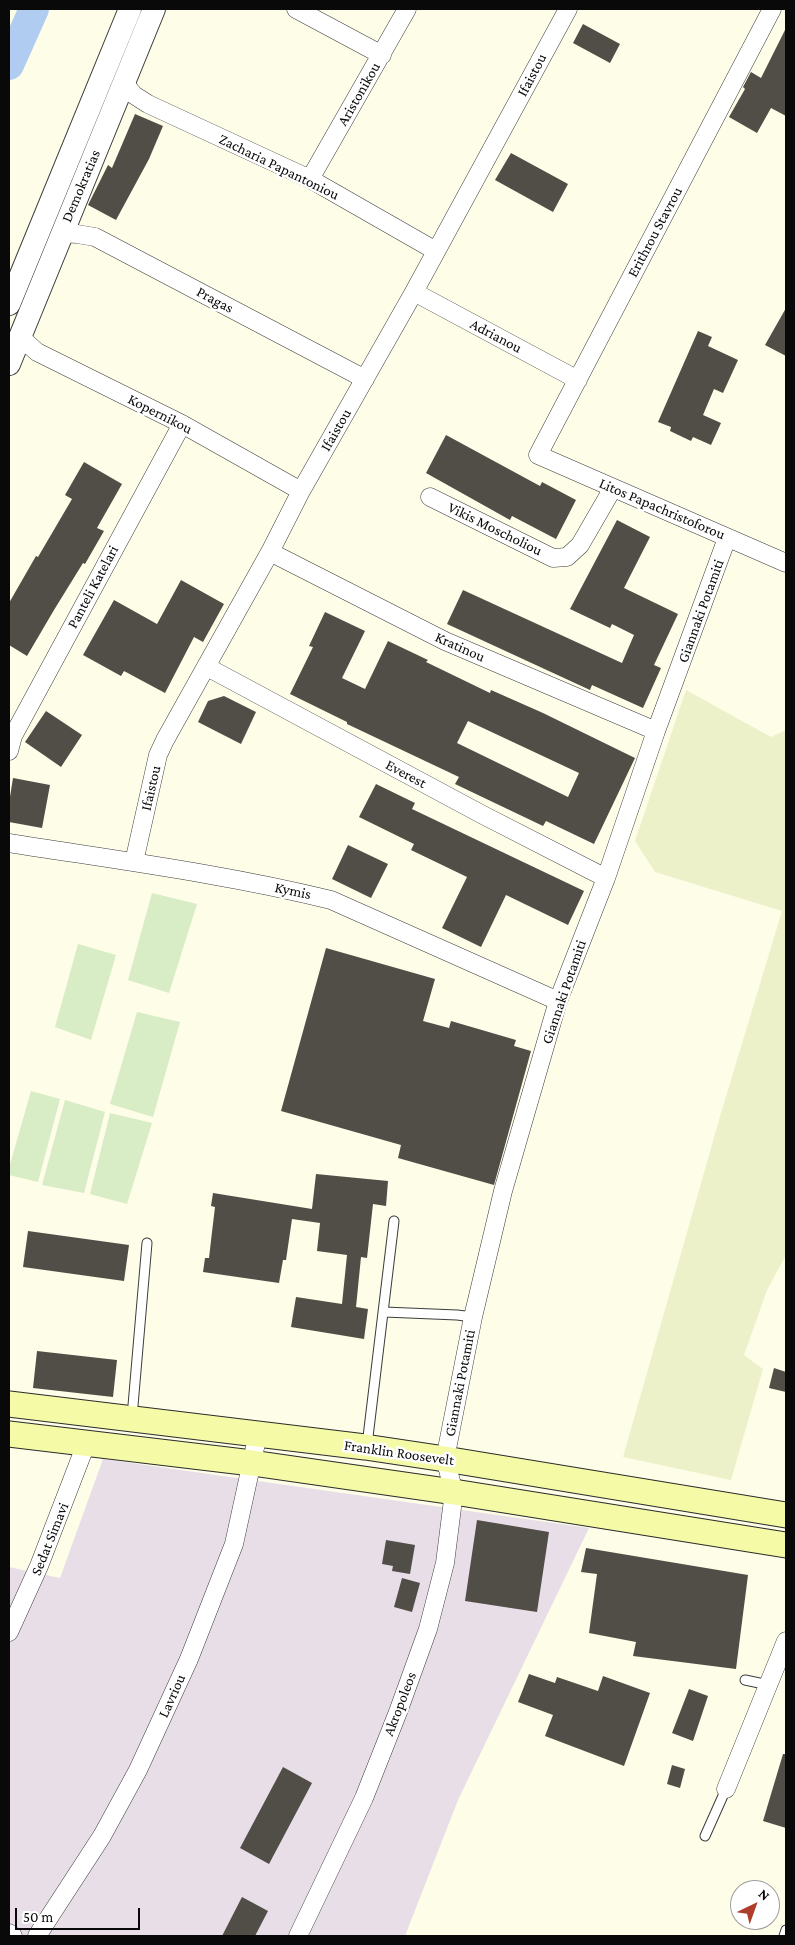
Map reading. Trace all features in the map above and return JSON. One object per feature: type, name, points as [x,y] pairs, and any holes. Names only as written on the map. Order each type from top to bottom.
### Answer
[{"type":"main road","name":"Franklin Roosevelt","points":[[9,1404],[365,1447],[786,1515]]},
{"type":"main road","name":"Franklin Roosevelt","points":[[9,1434],[252,1463],[454,1492],[786,1545]]},
{"type":"street","name":"Demokratias","points":[[9,304],[130,9]]},
{"type":"street","name":"Demokratias","points":[[9,364],[154,9]]},
{"type":"street","points":[[296,9],[382,55]]},
{"type":"street","name":"Aristonikou","points":[[310,180],[408,9]]},
{"type":"street","name":"Ifaistou","points":[[134,862],[158,755],[270,552],[301,491],[414,292],[568,9]]},
{"type":"street","name":"Erithrou Stavrou","points":[[538,456],[772,9]]},
{"type":"street","name":"Zacharia Papantoniou","points":[[124,83],[134,96],[148,104],[310,180],[436,251]]},
{"type":"street","name":"Pragas","points":[[62,233],[95,237],[365,379]]},
{"type":"street","name":"Adrianou","points":[[414,292],[578,380]]},
{"type":"street","name":"Kopernikou","points":[[20,337],[37,352],[182,424],[301,491]]},
{"type":"street","name":"Panteli Katelari","points":[[10,740],[182,424]]},
{"type":"street","name":"Litos Papachristoforou","points":[[538,456],[786,563]]},
{"type":"street","name":"Vikis Moscholiou","points":[[430,497],[552,558],[567,557],[580,545],[613,488]]},
{"type":"street","name":"Giannaki Potamiti","points":[[445,1459],[472,1317],[503,1191],[558,1001],[606,878],[656,731],[727,538]]},
{"type":"street","name":"Kratinou","points":[[270,552],[445,641],[656,731]]},
{"type":"street","name":"Everest","points":[[207,667],[483,815],[606,878]]},
{"type":"street","name":"Kymis","points":[[9,844],[134,862],[296,891],[331,900],[558,1001]]},
{"type":"street","name":"Lavriou","points":[[37,1936],[102,1836],[138,1770],[189,1659],[234,1544],[258,1434]]},
{"type":"street","name":"Sedat Simavi","points":[[9,1632],[39,1566],[86,1444]]},
{"type":"street","name":"Akropoleos","points":[[298,1936],[364,1798],[428,1629],[445,1563],[454,1492],[445,1459]]},
{"type":"street","points":[[726,1789],[786,1641]]},
{"type":"street","points":[[9,1933],[13,1936]]},
{"type":"lane","points":[[365,1447],[384,1312],[394,1221]]},
{"type":"lane","points":[[132,1420],[147,1243]]},
{"type":"lane","points":[[384,1312],[457,1314],[472,1317]]},
{"type":"lane","points":[[744,1680],[769,1685]]},
{"type":"lane","points":[[705,1836],[726,1789]]},
{"type":"lane","points":[[784,1936],[786,1930]]},
{"type":"shaded area","points":[[103,1459],[589,1528],[458,1800],[405,1936],[9,1936],[9,1567],[60,1578]]},
{"type":"green space","points":[[686,690],[771,737],[786,730],[786,1255],[767,1290],[744,1355],[763,1369],[731,1480],[623,1457],[721,1113],[782,911],[655,872],[635,841]]},
{"type":"green space","points":[[152,893],[197,904],[169,993],[128,980]]},
{"type":"green space","points":[[78,944],[116,955],[91,1040],[55,1027]]},
{"type":"green space","points":[[137,1012],[180,1022],[153,1117],[110,1104]]},
{"type":"green space","points":[[31,1091],[60,1099],[38,1182],[9,1175],[9,1168]]},
{"type":"green space","points":[[65,1100],[105,1112],[84,1193],[42,1185]]},
{"type":"green space","points":[[110,1113],[152,1123],[127,1204],[90,1194]]},
{"type":"building","points":[[583,24],[620,44],[610,63],[573,43]]},
{"type":"building","points":[[786,28],[786,116],[771,108],[757,133],[729,117],[745,89],[743,87],[751,72],[761,78]]},
{"type":"building","points":[[135,114],[163,126],[149,159],[116,220],[88,205],[108,165],[112,168]]},
{"type":"building","points":[[511,153],[568,184],[553,212],[495,180]]},
{"type":"building","points":[[786,308],[786,356],[765,345]]},
{"type":"building","points":[[698,331],[712,337],[708,346],[738,360],[723,393],[714,389],[703,415],[721,423],[711,445],[693,437],[691,441],[670,431],[671,427],[658,422]]},
{"type":"building","points":[[446,435],[540,486],[542,482],[576,500],[556,539],[512,516],[510,520],[426,473]]},
{"type":"building","points":[[84,462],[122,484],[97,528],[104,531],[27,656],[9,645],[9,603],[72,499],[65,495]]},
{"type":"building","points":[[617,520],[650,537],[624,588],[678,614],[654,665],[661,668],[643,708],[592,685],[590,690],[447,624],[463,590],[622,663],[634,635],[612,624],[610,628],[570,609]]},
{"type":"building","points":[[181,580],[224,604],[203,642],[194,637],[165,693],[124,671],[121,676],[83,655],[114,600],[157,624]]},
{"type":"building","points":[[325,612],[365,631],[342,678],[365,689],[388,641],[490,693],[491,690],[543,713],[635,758],[594,844],[546,821],[543,826],[455,784],[459,777],[347,724],[347,722],[290,694],[313,647],[309,646]],"holes":[[[468,721],[579,773],[568,797],[457,743]]]},
{"type":"building","points":[[224,696],[256,712],[241,744],[198,722],[208,701]]},
{"type":"building","points":[[46,711],[82,735],[61,767],[25,742]]},
{"type":"building","points":[[13,778],[50,785],[42,828],[9,822],[9,803]]},
{"type":"building","points":[[376,784],[415,803],[412,809],[584,891],[568,925],[506,895],[481,947],[442,928],[467,877],[411,850],[414,844],[359,817]]},
{"type":"building","points":[[348,845],[388,864],[371,898],[332,879]]},
{"type":"building","points":[[326,948],[435,979],[423,1021],[449,1028],[451,1021],[516,1040],[514,1046],[531,1051],[494,1185],[398,1158],[401,1145],[281,1111]]},
{"type":"building","points":[[316,1174],[388,1181],[386,1206],[373,1204],[367,1258],[361,1257],[356,1307],[368,1309],[364,1339],[291,1327],[296,1297],[342,1304],[347,1255],[317,1251],[320,1223],[292,1219],[286,1260],[283,1260],[279,1283],[203,1272],[205,1258],[209,1258],[215,1207],[211,1206],[213,1193],[312,1209]]},
{"type":"building","points":[[28,1231],[129,1245],[124,1281],[23,1267]]},
{"type":"building","points":[[37,1351],[117,1360],[113,1397],[33,1388]]},
{"type":"building","points":[[774,1368],[786,1372],[786,1392],[769,1388]]},
{"type":"building","points":[[477,1520],[549,1532],[537,1612],[465,1601]]},
{"type":"building","points":[[386,1540],[415,1545],[410,1574],[392,1571],[393,1566],[382,1564]]},
{"type":"building","points":[[586,1548],[748,1575],[736,1669],[633,1656],[636,1642],[589,1633],[597,1574],[581,1572]]},
{"type":"building","points":[[402,1578],[420,1583],[412,1612],[394,1607]]},
{"type":"building","points":[[529,1674],[555,1683],[557,1677],[598,1691],[603,1676],[650,1693],[624,1766],[545,1736],[553,1715],[518,1702]]},
{"type":"building","points":[[689,1689],[708,1696],[693,1741],[672,1733]]},
{"type":"building","points":[[783,1754],[786,1754],[786,1828],[763,1821]]},
{"type":"building","points":[[672,1765],[685,1769],[680,1788],[667,1784]]},
{"type":"building","points":[[283,1767],[312,1783],[269,1864],[240,1848]]},
{"type":"building","points":[[242,1897],[268,1911],[255,1936],[222,1936]]},
{"type":"waterway","points":[[9,65],[34,9]]}]
